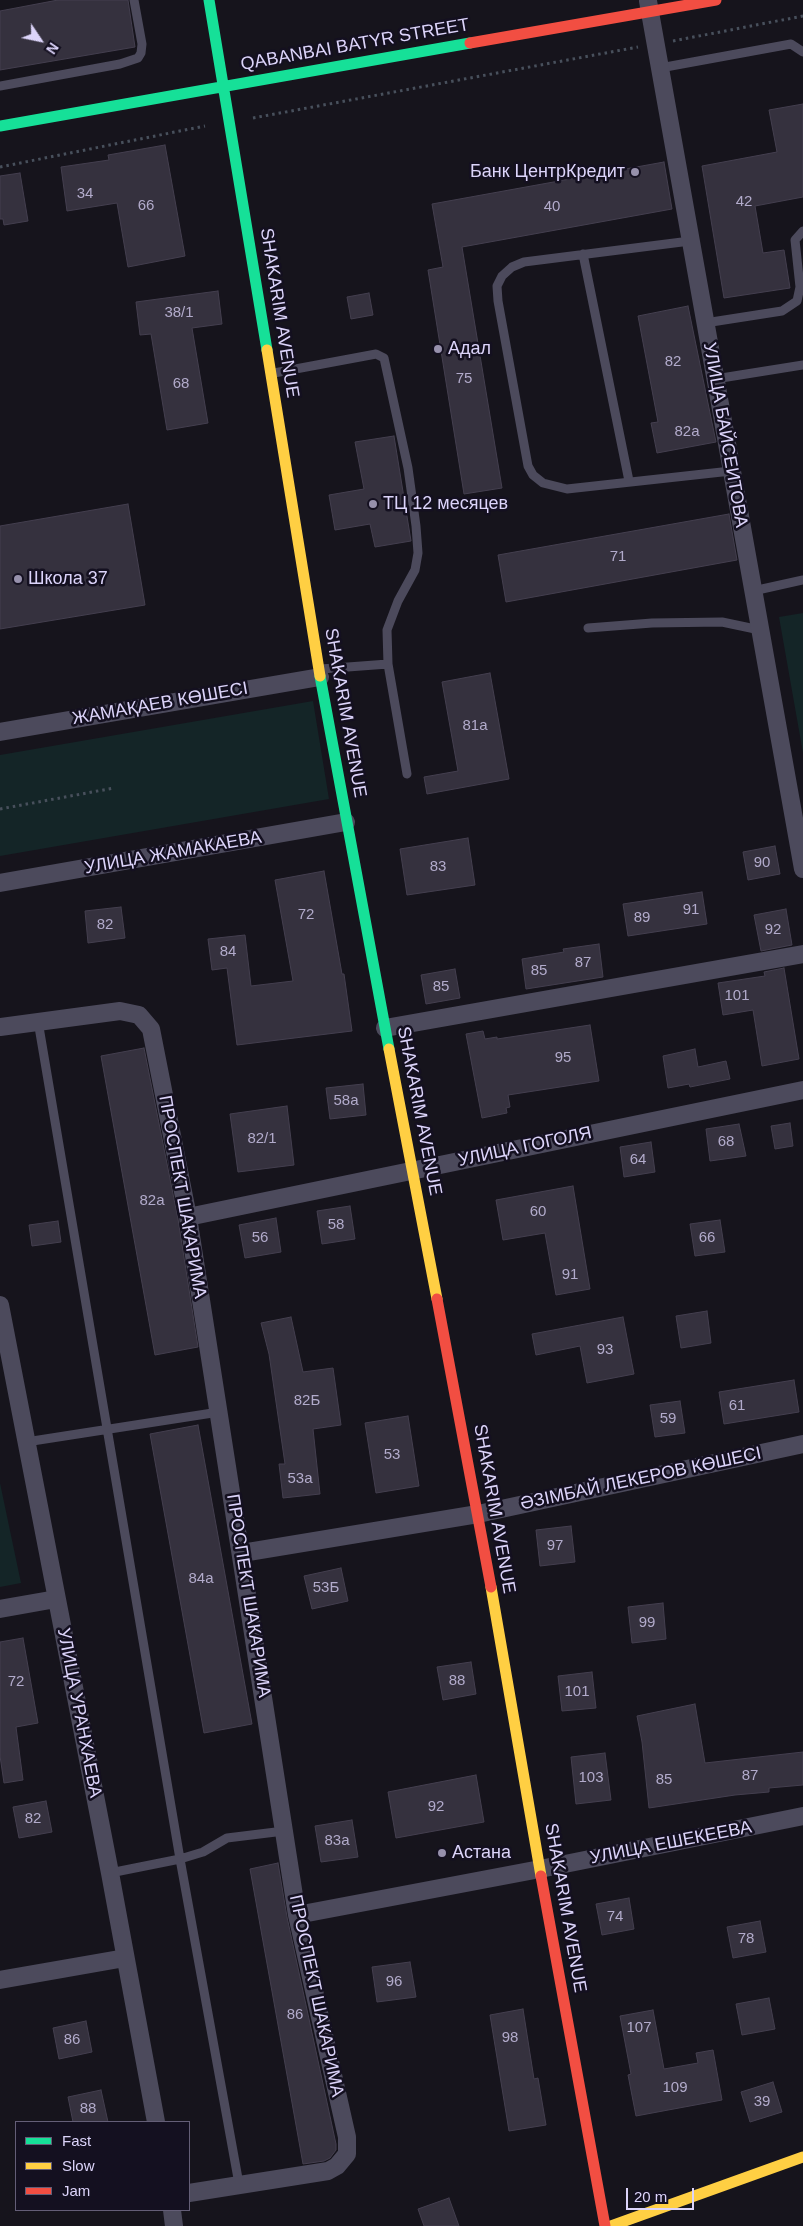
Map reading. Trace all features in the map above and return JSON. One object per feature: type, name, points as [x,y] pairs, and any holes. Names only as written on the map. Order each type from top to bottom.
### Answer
[{"type":"main road","name":"SHAKARIM AVENUE","points":[[209,0],[319,673],[478,1514],[605,2226]]},
{"type":"main road","name":"QABANBAI BATYR STREET","points":[[0,126],[649,6],[716,0]]},
{"type":"main road","points":[[611,2226],[803,2157]]},
{"type":"street","name":"УЛИЦА БАЙСЕИТОВА","points":[[649,6],[803,869]]},
{"type":"street","name":"ЖАМАҚАЕВ КӨШЕСІ","points":[[0,732],[319,673]]},
{"type":"street","name":"УЛИЦА ЖАМАКАЕВА","points":[[0,883],[346,822]]},
{"type":"street","points":[[385,1028],[803,954]]},
{"type":"street","name":"ПРОСПЕКТ ШАКАРИМА","points":[[0,1027],[120,1011],[139,1015],[151,1029],[188,1217],[298,1915],[347,2137],[347,2154],[337,2166],[328,2171],[190,2193]]},
{"type":"street","name":"УЛИЦА ГОГОЛЯ","points":[[188,1217],[803,1090]]},
{"type":"street","name":"УЛИЦА УРАНХАЕВА","points":[[0,1305],[110,1873],[156,2121]]},
{"type":"street","name":"ӘЗІМБАЙ ЛЕКЕРОВ КӨШЕСІ","points":[[242,1553],[478,1514],[803,1444]]},
{"type":"street","points":[[0,1609],[56,1599]]},
{"type":"street","name":"УЛИЦА ЕШЕКЕЕВА","points":[[298,1915],[803,1816]]},
{"type":"street","points":[[0,1980],[125,1958]]},
{"type":"street","points":[[172,2211],[174,2226]]},
{"type":"lane","points":[[0,86],[120,64],[138,58],[141,53],[142,44],[134,0]]},
{"type":"lane","points":[[660,68],[791,44],[803,52]]},
{"type":"lane","points":[[705,324],[782,311],[797,301],[800,287],[795,240],[803,231]]},
{"type":"lane","points":[[690,241],[524,262],[512,267],[502,276],[498,286],[498,301],[528,466],[533,475],[542,483],[567,489],[732,471]]},
{"type":"lane","points":[[583,254],[628,481]]},
{"type":"lane","points":[[271,374],[376,354],[384,358],[408,468],[418,553],[415,570],[398,601],[387,630],[388,664],[407,774]]},
{"type":"lane","points":[[715,379],[803,365]]},
{"type":"lane","points":[[753,591],[803,580]]},
{"type":"lane","points":[[588,628],[652,623],[722,622],[760,630]]},
{"type":"lane","points":[[319,673],[388,664]]},
{"type":"lane","points":[[38,1021],[180,1859],[240,2184]]},
{"type":"lane","points":[[26,1442],[220,1412]]},
{"type":"lane","points":[[110,1873],[180,1859],[203,1852],[227,1838],[284,1831]]},
{"type":"path","points":[[0,167],[230,122],[803,16]]},
{"type":"path","points":[[0,808],[114,788]]},
{"type":"shaded area","points":[[803,613],[803,753],[779,617]]},
{"type":"shaded area","points":[[313,701],[329,799],[0,856],[0,755]]},
{"type":"shaded area","points":[[0,1483],[21,1583],[0,1587]]},
{"type":"building","points":[[58,0],[128,0],[135,47],[0,70],[0,11]]},
{"type":"building","points":[[803,104],[803,197],[755,206],[763,253],[784,250],[790,288],[724,298],[702,166],[777,152],[769,110]]},
{"type":"building","points":[[165,145],[185,256],[128,267],[117,203],[67,211],[61,167],[109,160],[108,155]]},
{"type":"building","points":[[664,162],[672,209],[462,247],[502,488],[464,494],[428,270],[443,267],[432,204]]},
{"type":"building","points":[[20,173],[28,221],[4,225],[3,219],[0,219],[0,176]]},
{"type":"building","points":[[218,291],[222,324],[192,328],[208,423],[167,430],[151,334],[140,335],[136,302]]},
{"type":"building","points":[[369,293],[373,315],[351,319],[347,297]]},
{"type":"building","points":[[688,306],[716,442],[657,453],[651,423],[658,422],[638,316]]},
{"type":"building","points":[[394,436],[411,541],[375,547],[370,524],[335,530],[329,495],[364,489],[355,442]]},
{"type":"building","points":[[128,504],[145,605],[0,629],[0,526]]},
{"type":"building","points":[[729,514],[737,560],[506,602],[498,555]]},
{"type":"building","points":[[490,673],[509,779],[427,794],[424,777],[458,771],[442,682]]},
{"type":"building","points":[[468,838],[475,885],[407,895],[400,849]]},
{"type":"building","points":[[775,846],[780,874],[748,880],[743,852]]},
{"type":"building","points":[[324,871],[342,974],[344,974],[352,1031],[237,1045],[227,968],[212,970],[208,939],[245,935],[251,986],[293,981],[275,880]]},
{"type":"building","points":[[702,892],[707,924],[628,936],[623,904]]},
{"type":"building","points":[[121,907],[125,938],[88,943],[85,911]]},
{"type":"building","points":[[786,909],[792,945],[761,951],[754,915]]},
{"type":"building","points":[[599,944],[603,977],[526,989],[522,959],[564,952],[563,949]]},
{"type":"building","points":[[784,968],[799,1059],[762,1066],[753,1010],[723,1015],[718,983],[765,976],[764,972]]},
{"type":"building","points":[[455,969],[460,998],[426,1004],[421,975]]},
{"type":"building","points":[[590,1025],[599,1081],[508,1095],[510,1107],[506,1108],[507,1113],[482,1118],[466,1034],[483,1031],[485,1039],[497,1037],[497,1039]]},
{"type":"building","points":[[144,1048],[178,1219],[198,1347],[155,1355],[101,1056]]},
{"type":"building","points":[[695,1049],[698,1067],[726,1061],[730,1079],[690,1087],[689,1084],[668,1088],[663,1056]]},
{"type":"building","points":[[363,1084],[366,1115],[330,1119],[326,1088]]},
{"type":"building","points":[[287,1106],[294,1165],[238,1172],[230,1114]]},
{"type":"building","points":[[790,1123],[793,1146],[775,1149],[771,1126]]},
{"type":"building","points":[[739,1124],[746,1156],[710,1161],[706,1129]]},
{"type":"building","points":[[651,1142],[655,1172],[624,1177],[620,1147]]},
{"type":"building","points":[[573,1186],[590,1289],[556,1295],[545,1233],[503,1240],[496,1200]]},
{"type":"building","points":[[350,1206],[355,1239],[322,1244],[317,1211]]},
{"type":"building","points":[[276,1218],[281,1252],[245,1258],[239,1225]]},
{"type":"building","points":[[720,1220],[725,1252],[695,1256],[690,1224]]},
{"type":"building","points":[[58,1221],[61,1242],[32,1246],[29,1225]]},
{"type":"building","points":[[707,1311],[711,1343],[681,1348],[676,1316]]},
{"type":"building","points":[[291,1317],[303,1372],[333,1368],[341,1425],[313,1429],[320,1494],[283,1498],[279,1464],[285,1464],[269,1354],[261,1323]]},
{"type":"building","points":[[623,1317],[634,1374],[587,1383],[580,1346],[536,1355],[532,1334]]},
{"type":"building","points":[[794,1380],[799,1412],[724,1424],[719,1392]]},
{"type":"building","points":[[680,1401],[685,1433],[655,1437],[650,1405]]},
{"type":"building","points":[[408,1416],[419,1486],[376,1493],[365,1423]]},
{"type":"building","points":[[198,1425],[252,1724],[204,1733],[150,1434]]},
{"type":"building","points":[[571,1526],[575,1562],[540,1566],[536,1530]]},
{"type":"building","points":[[341,1568],[348,1601],[312,1609],[304,1576]]},
{"type":"building","points":[[663,1603],[666,1639],[632,1643],[628,1607]]},
{"type":"building","points":[[23,1638],[38,1723],[16,1727],[23,1780],[4,1783],[0,1756],[0,1642]]},
{"type":"building","points":[[471,1662],[476,1694],[443,1700],[437,1667]]},
{"type":"building","points":[[592,1672],[596,1708],[562,1711],[558,1676]]},
{"type":"building","points":[[695,1704],[705,1763],[803,1752],[803,1785],[769,1788],[769,1792],[735,1795],[649,1808],[642,1742],[637,1716]]},
{"type":"building","points":[[605,1753],[611,1800],[576,1804],[571,1757]]},
{"type":"building","points":[[476,1775],[484,1822],[396,1838],[388,1792]]},
{"type":"building","points":[[46,1801],[52,1832],[19,1838],[13,1807]]},
{"type":"building","points":[[352,1820],[358,1857],[321,1862],[315,1826]]},
{"type":"building","points":[[278,1863],[287,1917],[336,2144],[336,2150],[330,2158],[324,2161],[303,2164],[250,1869]]},
{"type":"building","points":[[629,1898],[634,1929],[602,1935],[596,1904]]},
{"type":"building","points":[[760,1921],[766,1952],[733,1958],[727,1927]]},
{"type":"building","points":[[410,1962],[416,1997],[377,2002],[372,1967]]},
{"type":"building","points":[[769,1998],[775,2029],[742,2035],[736,2004]]},
{"type":"building","points":[[523,2009],[534,2079],[538,2078],[546,2125],[509,2131],[490,2015]]},
{"type":"building","points":[[653,2010],[664,2069],[698,2063],[696,2053],[713,2050],[722,2100],[636,2116],[628,2075],[631,2074],[620,2016]]},
{"type":"building","points":[[86,2021],[92,2052],[59,2059],[53,2028]]},
{"type":"building","points":[[773,2082],[782,2112],[750,2122],[741,2092]]},
{"type":"building","points":[[101,2090],[108,2121],[73,2121],[68,2097]]},
{"type":"building","points":[[449,2198],[459,2226],[424,2226],[418,2209]]},
{"type":"traffic: fast","points":[[209,0],[267,350]]},
{"type":"traffic: fast","points":[[0,126],[470,43]]},
{"type":"traffic: fast","points":[[320,676],[389,1049]]},
{"type":"traffic: slow","points":[[267,350],[320,676]]},
{"type":"traffic: slow","points":[[389,1049],[437,1299]]},
{"type":"traffic: slow","points":[[491,1587],[541,1876]]},
{"type":"traffic: slow","points":[[611,2226],[803,2157]]},
{"type":"traffic: jam","points":[[470,43],[716,0]]},
{"type":"traffic: jam","points":[[437,1299],[491,1587]]},
{"type":"traffic: jam","points":[[541,1876],[605,2226]]},
{"type":"place","name":"Банк ЦентрКредит","points":[[635,172]]},
{"type":"place","name":"Адал","points":[[438,349]]},
{"type":"place","name":"ТЦ 12 месяцев","points":[[373,504]]},
{"type":"place","name":"Школа 37","points":[[18,579]]},
{"type":"place","name":"Астана","points":[[442,1853]]}]
